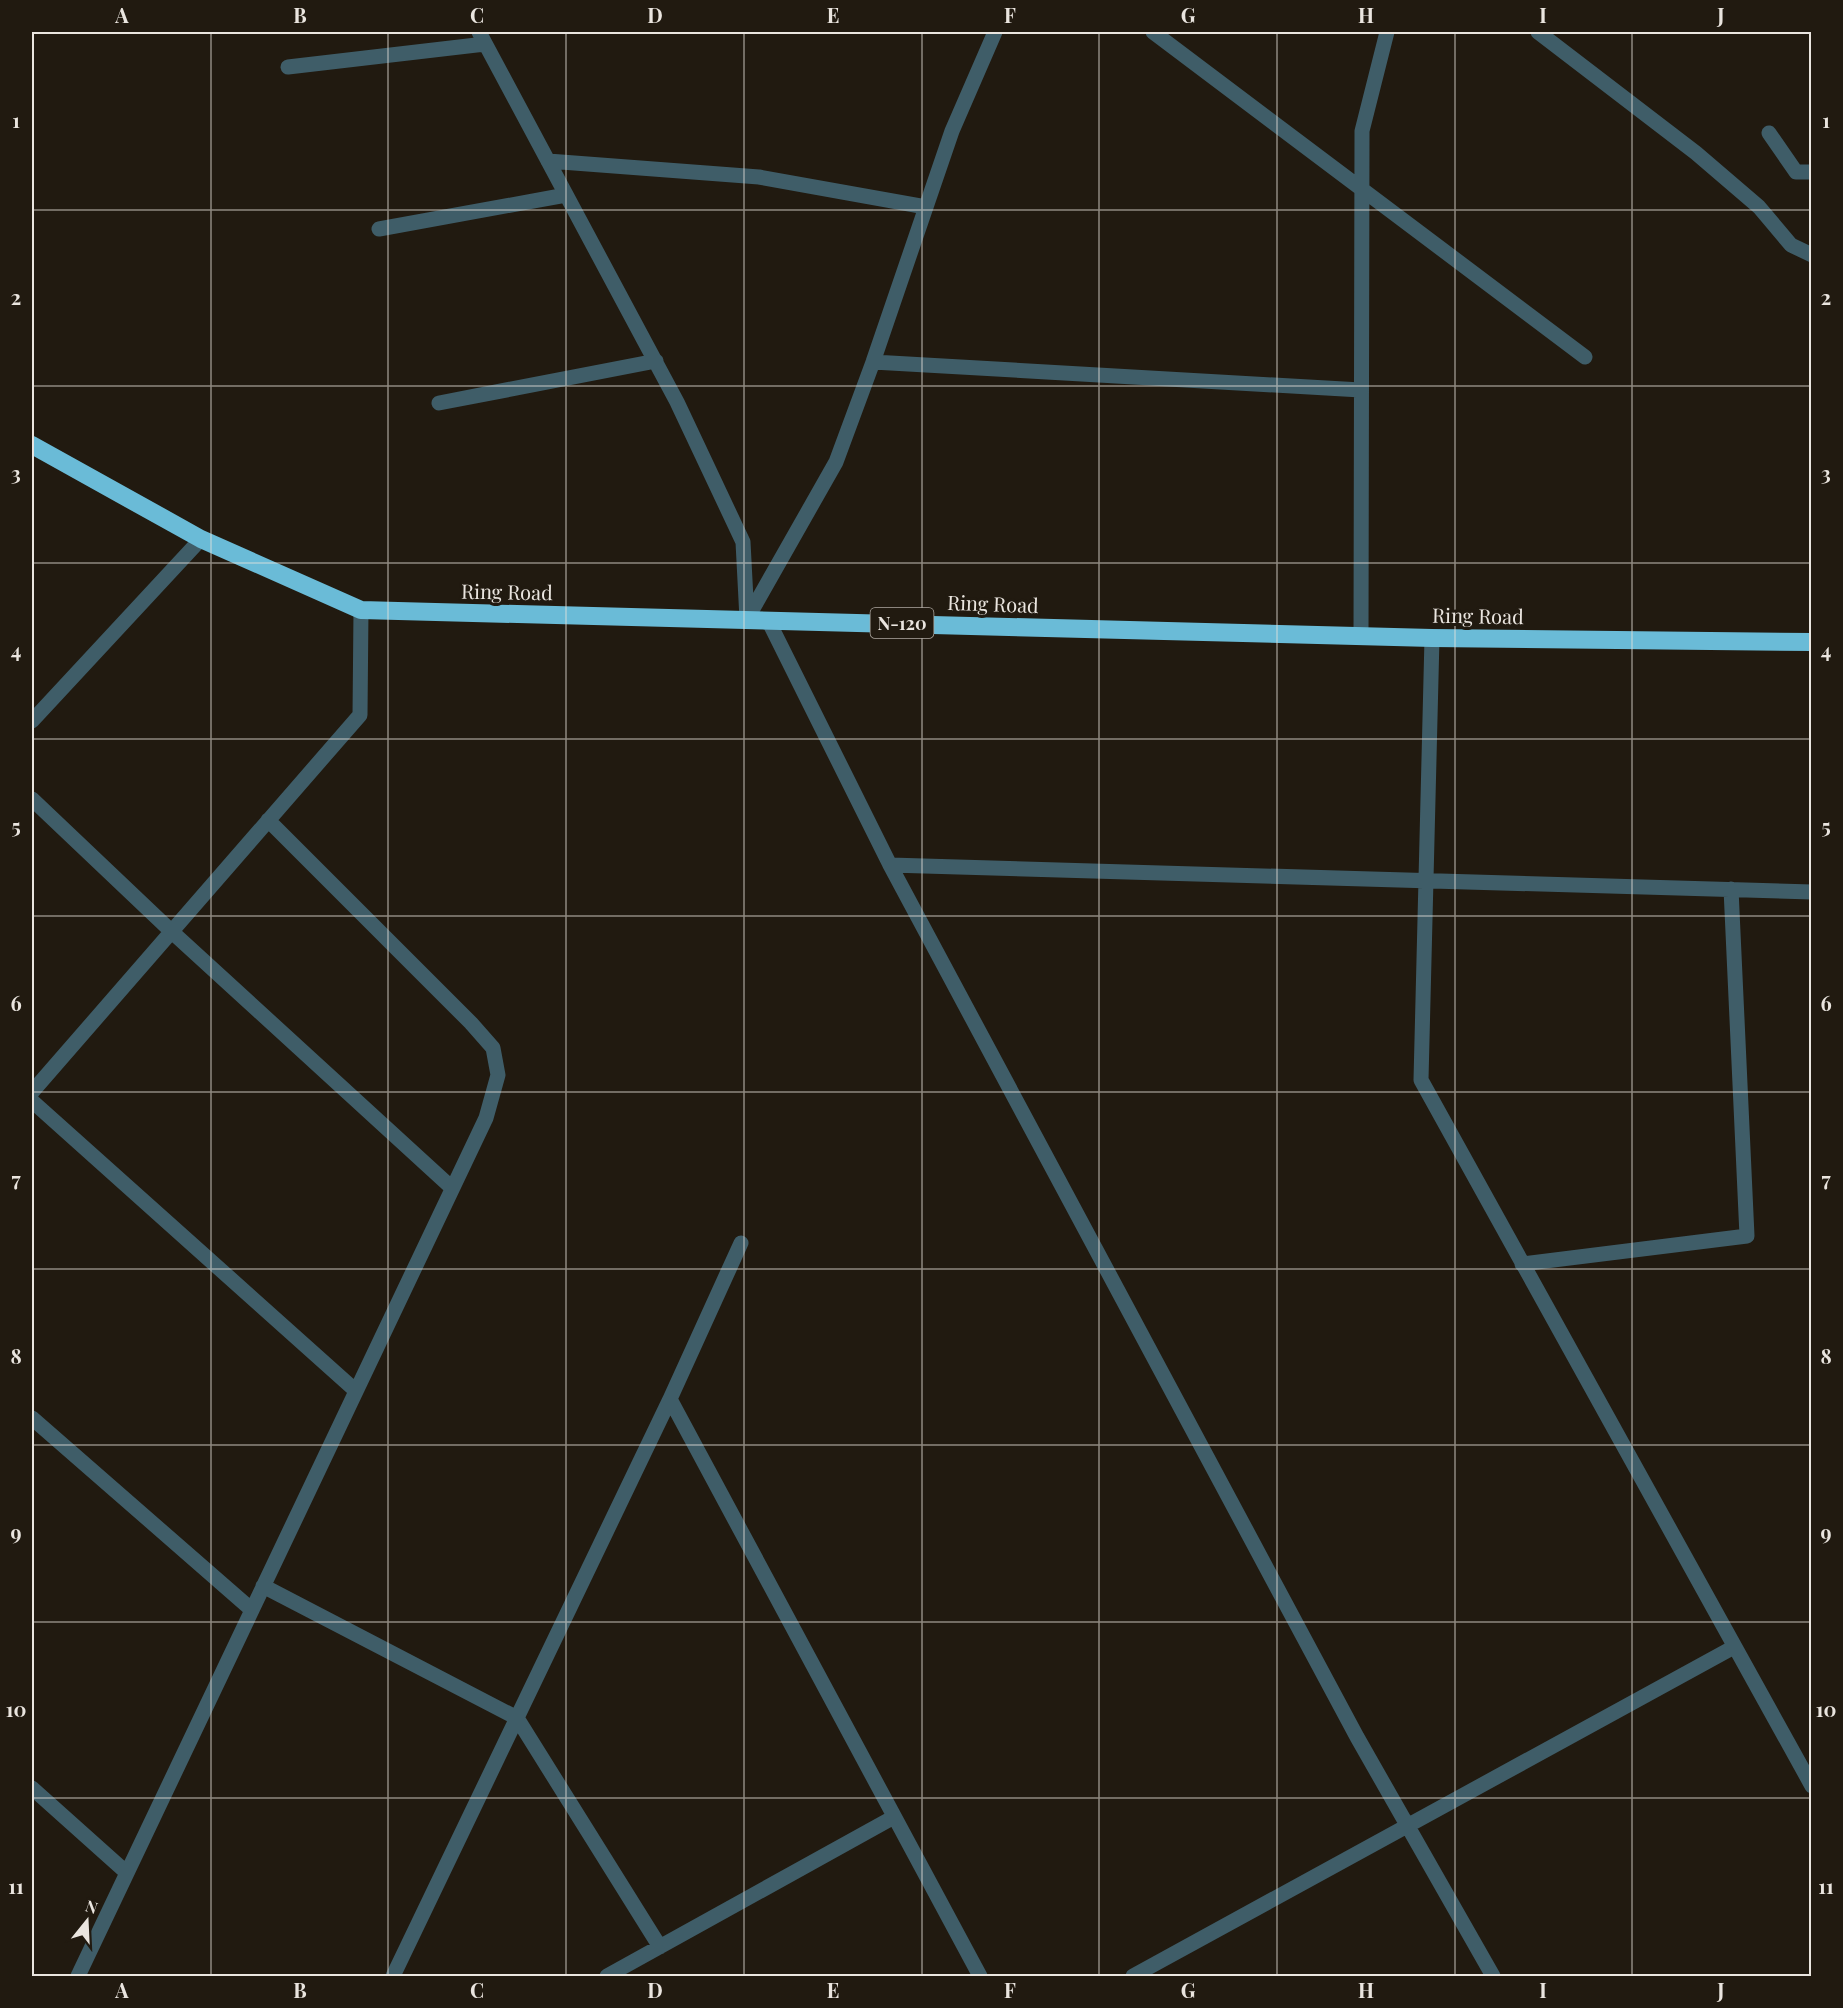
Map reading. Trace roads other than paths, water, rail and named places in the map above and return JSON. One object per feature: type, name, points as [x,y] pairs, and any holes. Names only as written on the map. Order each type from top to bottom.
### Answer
[{"type":"highway","name":"Ring Road","points":[[32,445],[201,539],[361,610],[1432,638],[1812,642]]},
{"type":"street","points":[[747,620],[836,462],[873,362],[952,131],[995,32]]},
{"type":"street","points":[[1153,32],[1585,357]]},
{"type":"street","points":[[1361,636],[1362,130],[1386,32]]},
{"type":"street","points":[[1538,32],[1696,153],[1759,207],[1791,245],[1812,255]]},
{"type":"street","points":[[288,67],[482,38],[656,361],[743,542],[747,620]]},
{"type":"street","points":[[1769,133],[1796,172],[1812,172]]},
{"type":"street","points":[[548,161],[759,177],[926,207]]},
{"type":"street","points":[[379,229],[566,195]]},
{"type":"street","points":[[439,403],[656,361]]},
{"type":"street","points":[[873,362],[1361,390]]},
{"type":"street","points":[[32,721],[201,539]]},
{"type":"street","points":[[32,1092],[360,715],[361,610]]},
{"type":"street","points":[[768,620],[890,865],[1357,1737],[1493,1977]]},
{"type":"street","points":[[1432,638],[1421,1080],[1812,1786]]},
{"type":"street","points":[[32,799],[171,931],[452,1188]]},
{"type":"street","points":[[78,1977],[486,1118],[498,1075],[493,1048],[471,1023],[268,820]]},
{"type":"street","points":[[890,865],[1812,891]]},
{"type":"street","points":[[1522,1264],[1747,1236],[1731,889]]},
{"type":"street","points":[[32,1101],[356,1391]]},
{"type":"street","points":[[393,1977],[670,1399],[741,1243]]},
{"type":"street","points":[[670,1399],[980,1977]]},
{"type":"street","points":[[32,1418],[252,1610]]},
{"type":"street","points":[[264,1586],[517,1718],[660,1947]]},
{"type":"street","points":[[1133,1977],[1734,1647]]},
{"type":"street","points":[[32,1788],[127,1873]]},
{"type":"street","points":[[607,1977],[894,1817]]}]
